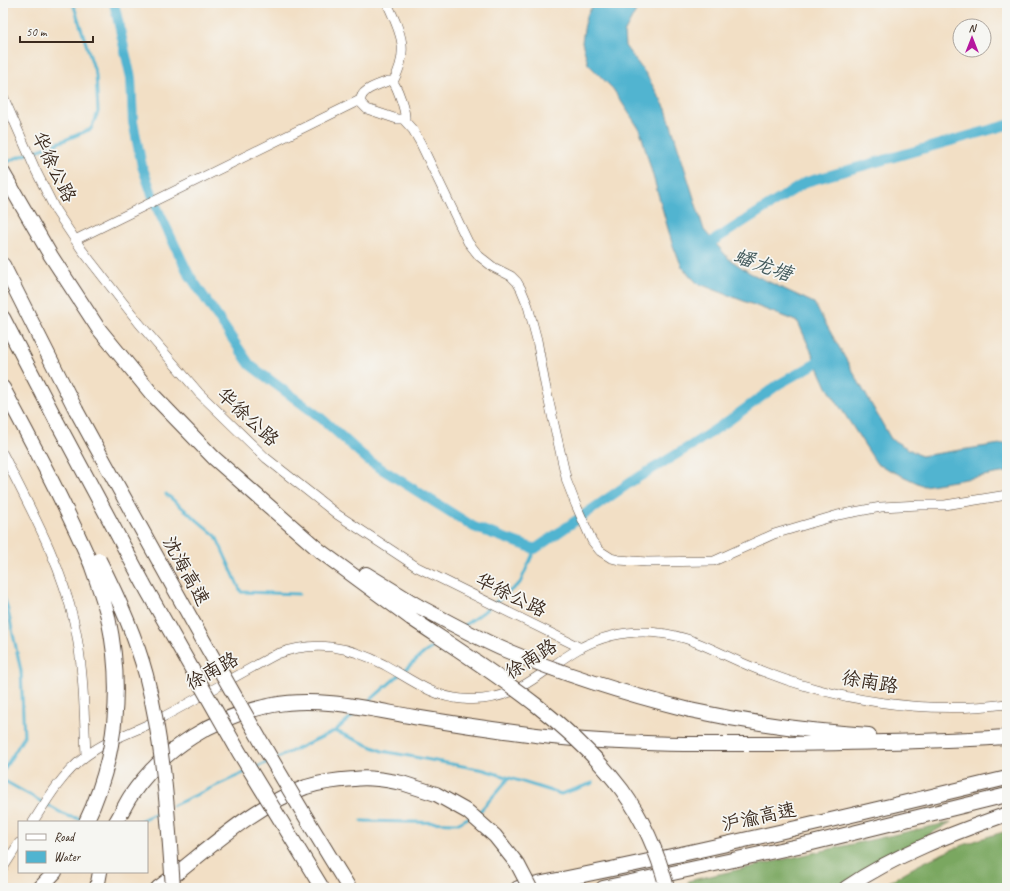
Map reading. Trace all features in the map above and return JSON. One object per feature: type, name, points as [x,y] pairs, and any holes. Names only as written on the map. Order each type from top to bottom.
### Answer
[{"type":"highway","points":[[6,178],[51,256],[98,328],[147,388],[214,458],[320,551],[415,612],[559,723],[586,748],[622,790],[636,812],[665,868],[672,888]]},
{"type":"highway","name":"沈海高速","points":[[3,265],[76,410],[168,579],[261,742],[349,888]]},
{"type":"highway","points":[[3,318],[147,590],[228,732],[322,888]]},
{"type":"highway","points":[[3,388],[73,522],[125,613],[132,632],[146,674],[153,704],[162,758],[168,812],[173,888]]},
{"type":"highway","points":[[86,821],[94,806],[110,751],[115,722],[117,696],[113,642],[95,562]]},
{"type":"highway","points":[[415,612],[549,668],[600,686],[642,698],[730,719],[820,731],[901,737],[1007,736]]},
{"type":"highway","points":[[117,821],[130,797],[146,776],[182,743],[225,718],[275,704],[301,702],[327,703],[470,726],[564,738],[659,743],[886,743],[947,741],[1007,736]]},
{"type":"highway","name":"沪渝高速","points":[[518,888],[793,829],[1007,777]]},
{"type":"highway","points":[[158,888],[243,821],[284,796],[307,786],[355,778],[379,779],[402,783],[436,794],[468,812],[495,836],[518,864],[530,888]]},
{"type":"highway","name":"沪渝高速","points":[[603,888],[812,842],[1007,795]]},
{"type":"highway","points":[[846,888],[872,871],[898,857],[953,833],[1007,814]]},
{"type":"highway","points":[[649,835],[662,869],[667,888]]},
{"type":"highway","points":[[859,888],[899,859],[925,845]]},
{"type":"highway","points":[[40,888],[53,873]]},
{"type":"highway","points":[[97,888],[100,873]]},
{"type":"street","points":[[387,3],[398,25],[401,40],[401,65],[393,82]]},
{"type":"street","points":[[75,240],[360,100],[365,92],[388,81],[393,82]]},
{"type":"street","points":[[393,82],[396,86],[405,114],[405,118],[403,119]]},
{"type":"street","name":"华徐公路","points":[[3,96],[56,211],[75,240],[140,323],[199,394],[266,458],[338,515],[417,567],[581,648]]},
{"type":"street","points":[[360,100],[362,105],[368,109],[397,119],[403,119],[413,130],[468,242],[483,259],[493,267],[511,276],[522,289],[532,319],[567,482],[592,541],[600,551],[611,558],[647,562],[707,562],[721,558],[774,534],[845,514],[881,507],[945,505],[1007,494]]},
{"type":"street","points":[[3,454],[39,527],[59,573],[74,622],[82,672],[86,756]]},
{"type":"street","name":"徐南路","points":[[35,818],[55,787],[69,772],[86,756],[109,741],[146,726],[264,661],[292,649],[308,646],[340,648],[355,652],[444,696],[479,700],[513,692],[596,640],[619,634],[642,632],[665,633],[687,638],[709,646],[752,667],[798,684],[846,696],[896,704],[944,707],[993,706],[1007,704]]},
{"type":"street","points":[[3,868],[18,845]]},
{"type":"green space","points":[[951,822],[891,856],[841,888],[689,888],[688,881]]},
{"type":"green space","points":[[1007,831],[1007,888],[880,888],[895,878],[941,854]]},
{"type":"water","points":[[594,3],[640,3],[624,33],[625,46],[646,74],[666,109],[704,230],[729,259],[750,273],[814,303],[891,439],[921,456],[1007,443],[1007,472],[924,486],[877,464],[827,387],[798,322],[697,283],[682,267],[672,243],[640,130],[613,89],[588,64],[582,42],[586,17]]},
{"type":"waterway","points":[[3,165],[13,159],[53,145],[91,129],[98,112],[96,75],[73,3]]},
{"type":"waterway","points":[[114,3],[131,78],[133,122],[142,166],[157,208],[188,273],[250,365],[321,418],[369,461],[474,527],[535,549],[634,480],[692,445],[731,419],[779,384],[815,364],[824,351]]},
{"type":"waterway","points":[[702,248],[806,182],[1007,125]]},
{"type":"waterway","points":[[166,494],[216,536],[241,592],[299,594]]},
{"type":"waterway","points":[[463,626],[520,583],[535,549]]},
{"type":"waterway","points":[[3,595],[7,606],[21,671],[24,737],[3,771]]},
{"type":"waterway","points":[[367,703],[424,653],[441,642]]},
{"type":"waterway","points":[[275,759],[335,731],[358,711]]},
{"type":"waterway","points":[[335,731],[382,751],[484,770],[561,794],[593,783]]},
{"type":"waterway","points":[[253,769],[268,762]]},
{"type":"waterway","points":[[172,806],[246,772]]},
{"type":"waterway","points":[[475,814],[481,810],[509,778]]},
{"type":"waterway","points":[[3,780],[67,816],[82,819]]},
{"type":"waterway","points":[[139,821],[163,810]]},
{"type":"waterway","points":[[362,821],[459,823],[468,818]]},
{"type":"water label","name":"蟠龙塘","points":[[763,265]]}]
